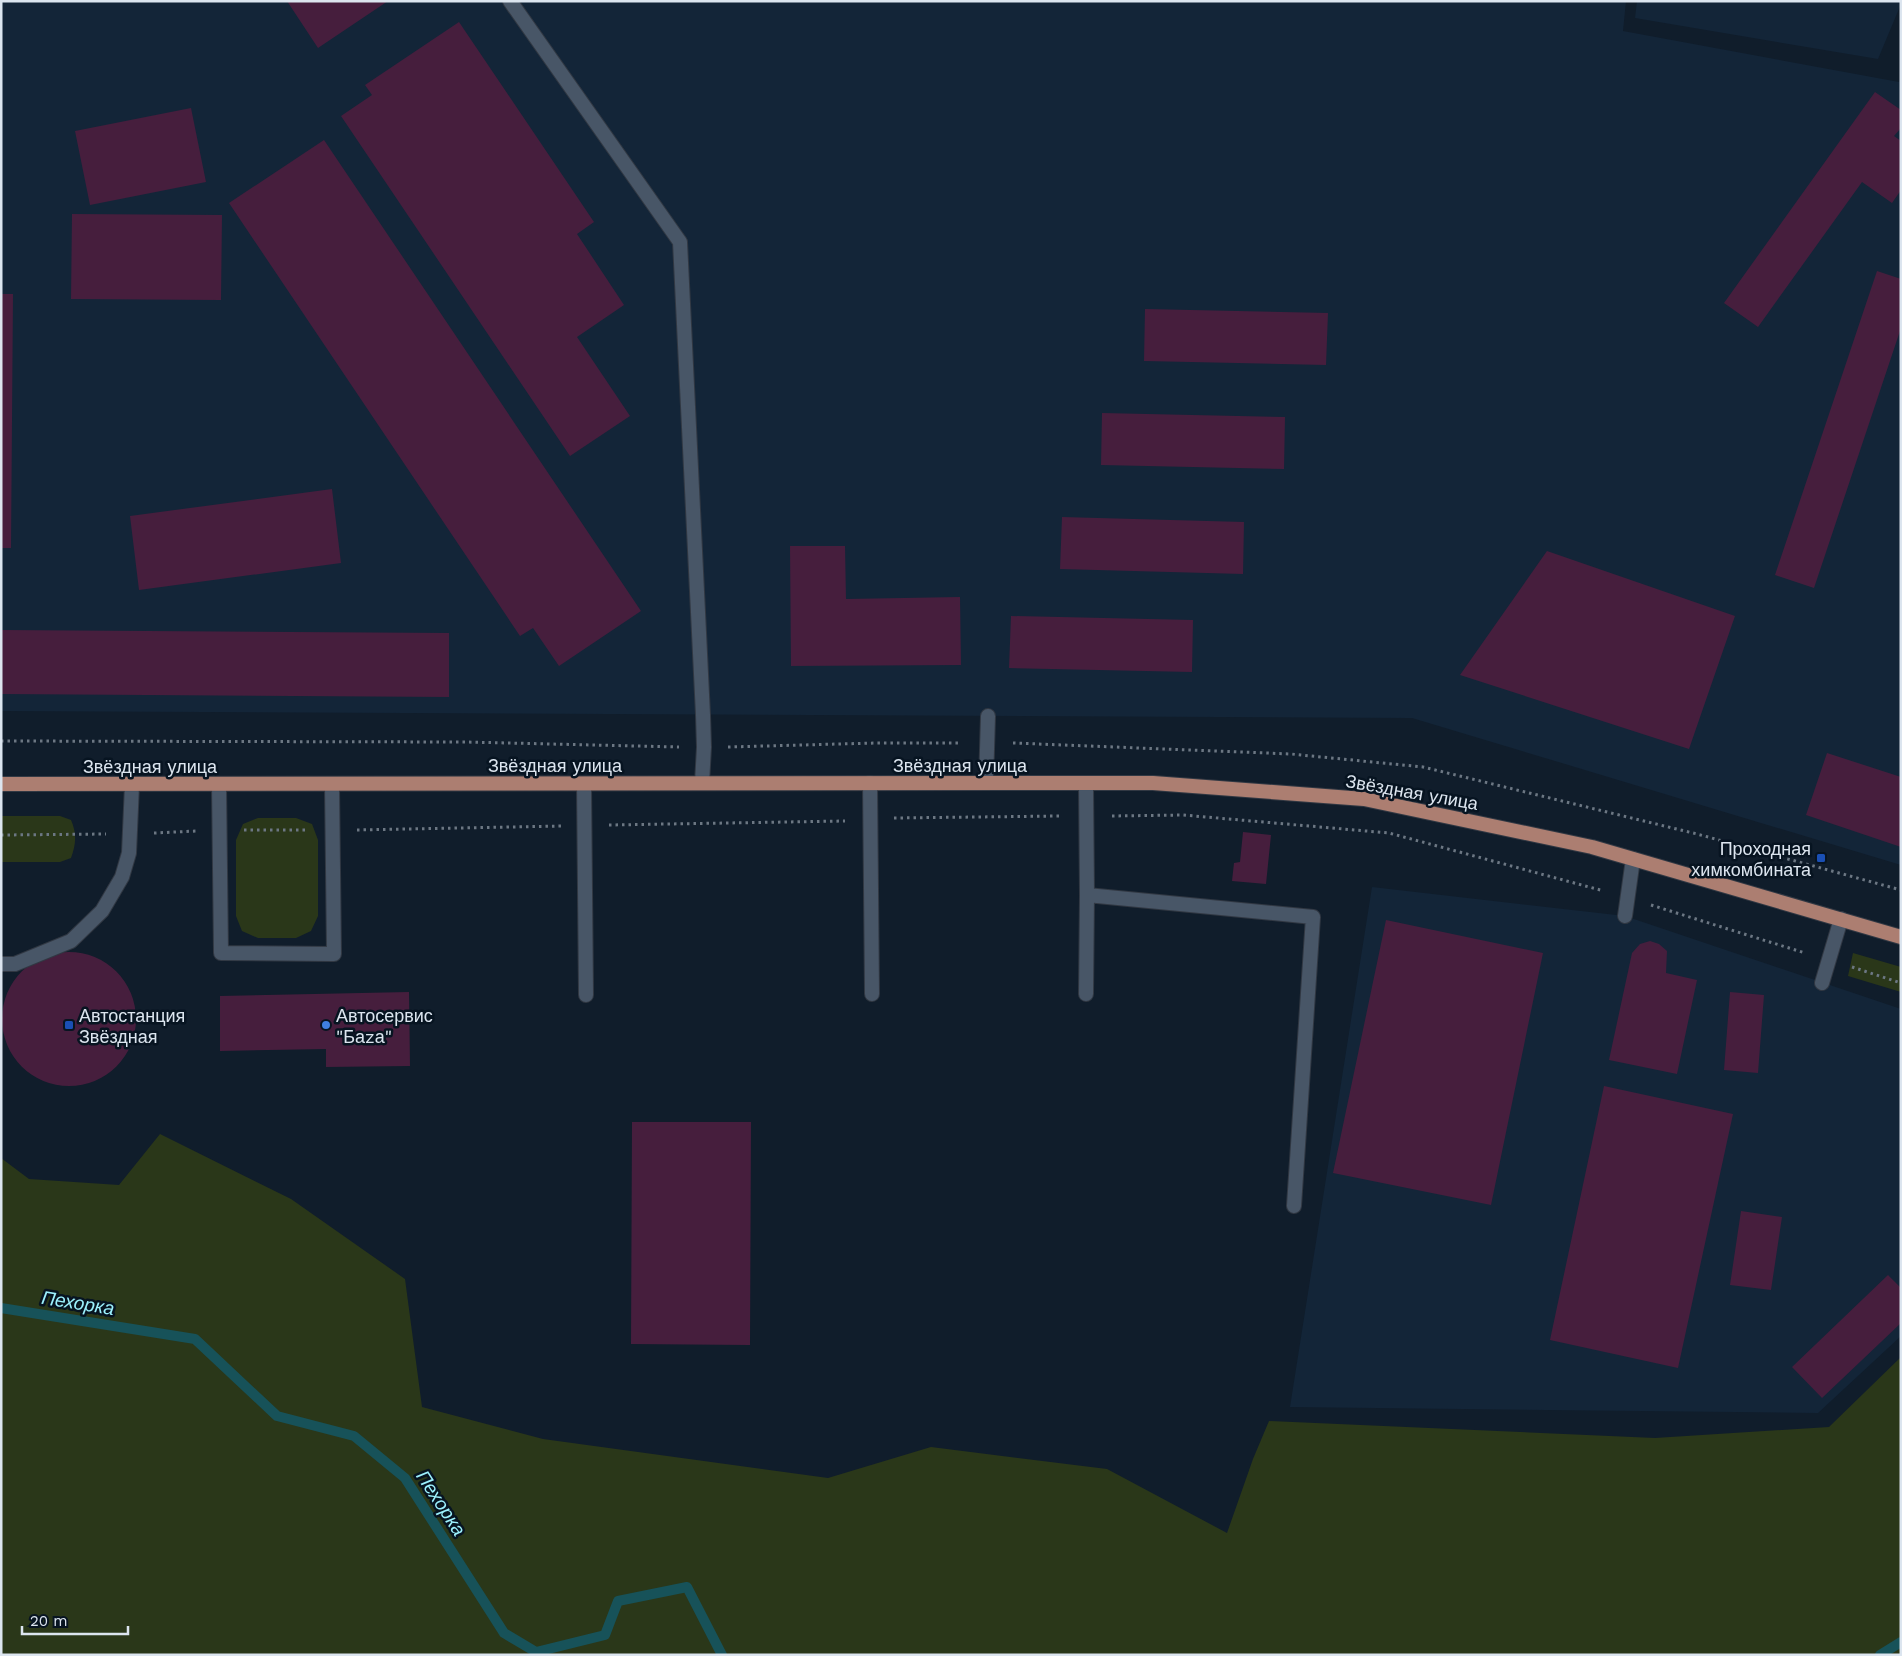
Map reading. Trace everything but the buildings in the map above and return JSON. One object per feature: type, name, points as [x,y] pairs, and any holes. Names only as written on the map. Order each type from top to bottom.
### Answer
[{"type":"main road","name":"Звёздная улица","points":[[1,784],[1153,783],[1364,799],[1592,847],[1901,937]]},
{"type":"lane","points":[[510,1],[680,242],[703,714],[702,783]]},
{"type":"lane","points":[[986,783],[988,716]]},
{"type":"lane","points":[[870,783],[872,994]]},
{"type":"lane","points":[[584,784],[586,995]]},
{"type":"lane","points":[[1086,784],[1086,994]]},
{"type":"lane","points":[[1,964],[16,964],[71,941],[102,911],[122,877],[128,853],[132,785]]},
{"type":"lane","points":[[219,785],[221,953],[334,954],[332,785]]},
{"type":"lane","points":[[1626,916],[1634,859]]},
{"type":"lane","points":[[1087,895],[1313,917],[1294,1206]]},
{"type":"lane","points":[[1822,983],[1841,919]]},
{"type":"path","points":[[870,820],[882,818],[1183,815],[1389,833],[1628,898],[1901,983]]},
{"type":"path","points":[[1,835],[130,833]]},
{"type":"shaded area","points":[[1,1],[1626,1],[1623,31],[1899,82],[1901,77],[1901,865],[1412,718],[1,711]]},
{"type":"shaded area","points":[[1637,1],[1901,1],[1901,4],[1878,59],[1635,18]]},
{"type":"shaded area","points":[[1372,887],[1625,916],[1901,1009],[1901,1336],[1818,1413],[1290,1407]]},
{"type":"green space","points":[[1,816],[60,816],[71,820],[75,839],[71,858],[60,862],[1,862]]},
{"type":"green space","points":[[258,818],[296,818],[312,824],[318,840],[318,916],[311,931],[296,938],[258,938],[242,931],[236,916],[236,840],[243,824]]},
{"type":"green space","points":[[1853,953],[1901,967],[1901,992],[1848,976]]},
{"type":"green space","points":[[160,1134],[291,1199],[405,1279],[422,1407],[543,1439],[828,1478],[931,1447],[1107,1469],[1227,1533],[1253,1459],[1269,1421],[1655,1438],[1829,1427],[1901,1357],[1901,1655],[1,1655],[1,1158],[29,1179],[119,1185]]},
{"type":"waterway","name":"Пехорка","points":[[1,1308],[195,1339],[277,1416],[354,1436],[405,1478],[504,1633],[536,1652],[605,1635],[618,1601],[687,1587],[722,1655]]},
{"type":"waterway","name":"Пехорка","points":[[1880,1655],[1901,1642]]},
{"type":"place","name":"Проходная химкомбината","points":[[1821,858]]},
{"type":"place","name":"Автостанция Звёздная","points":[[69,1025]]},
{"type":"place","name":"Автосервис \"Баzа\"","points":[[326,1025]]}]
